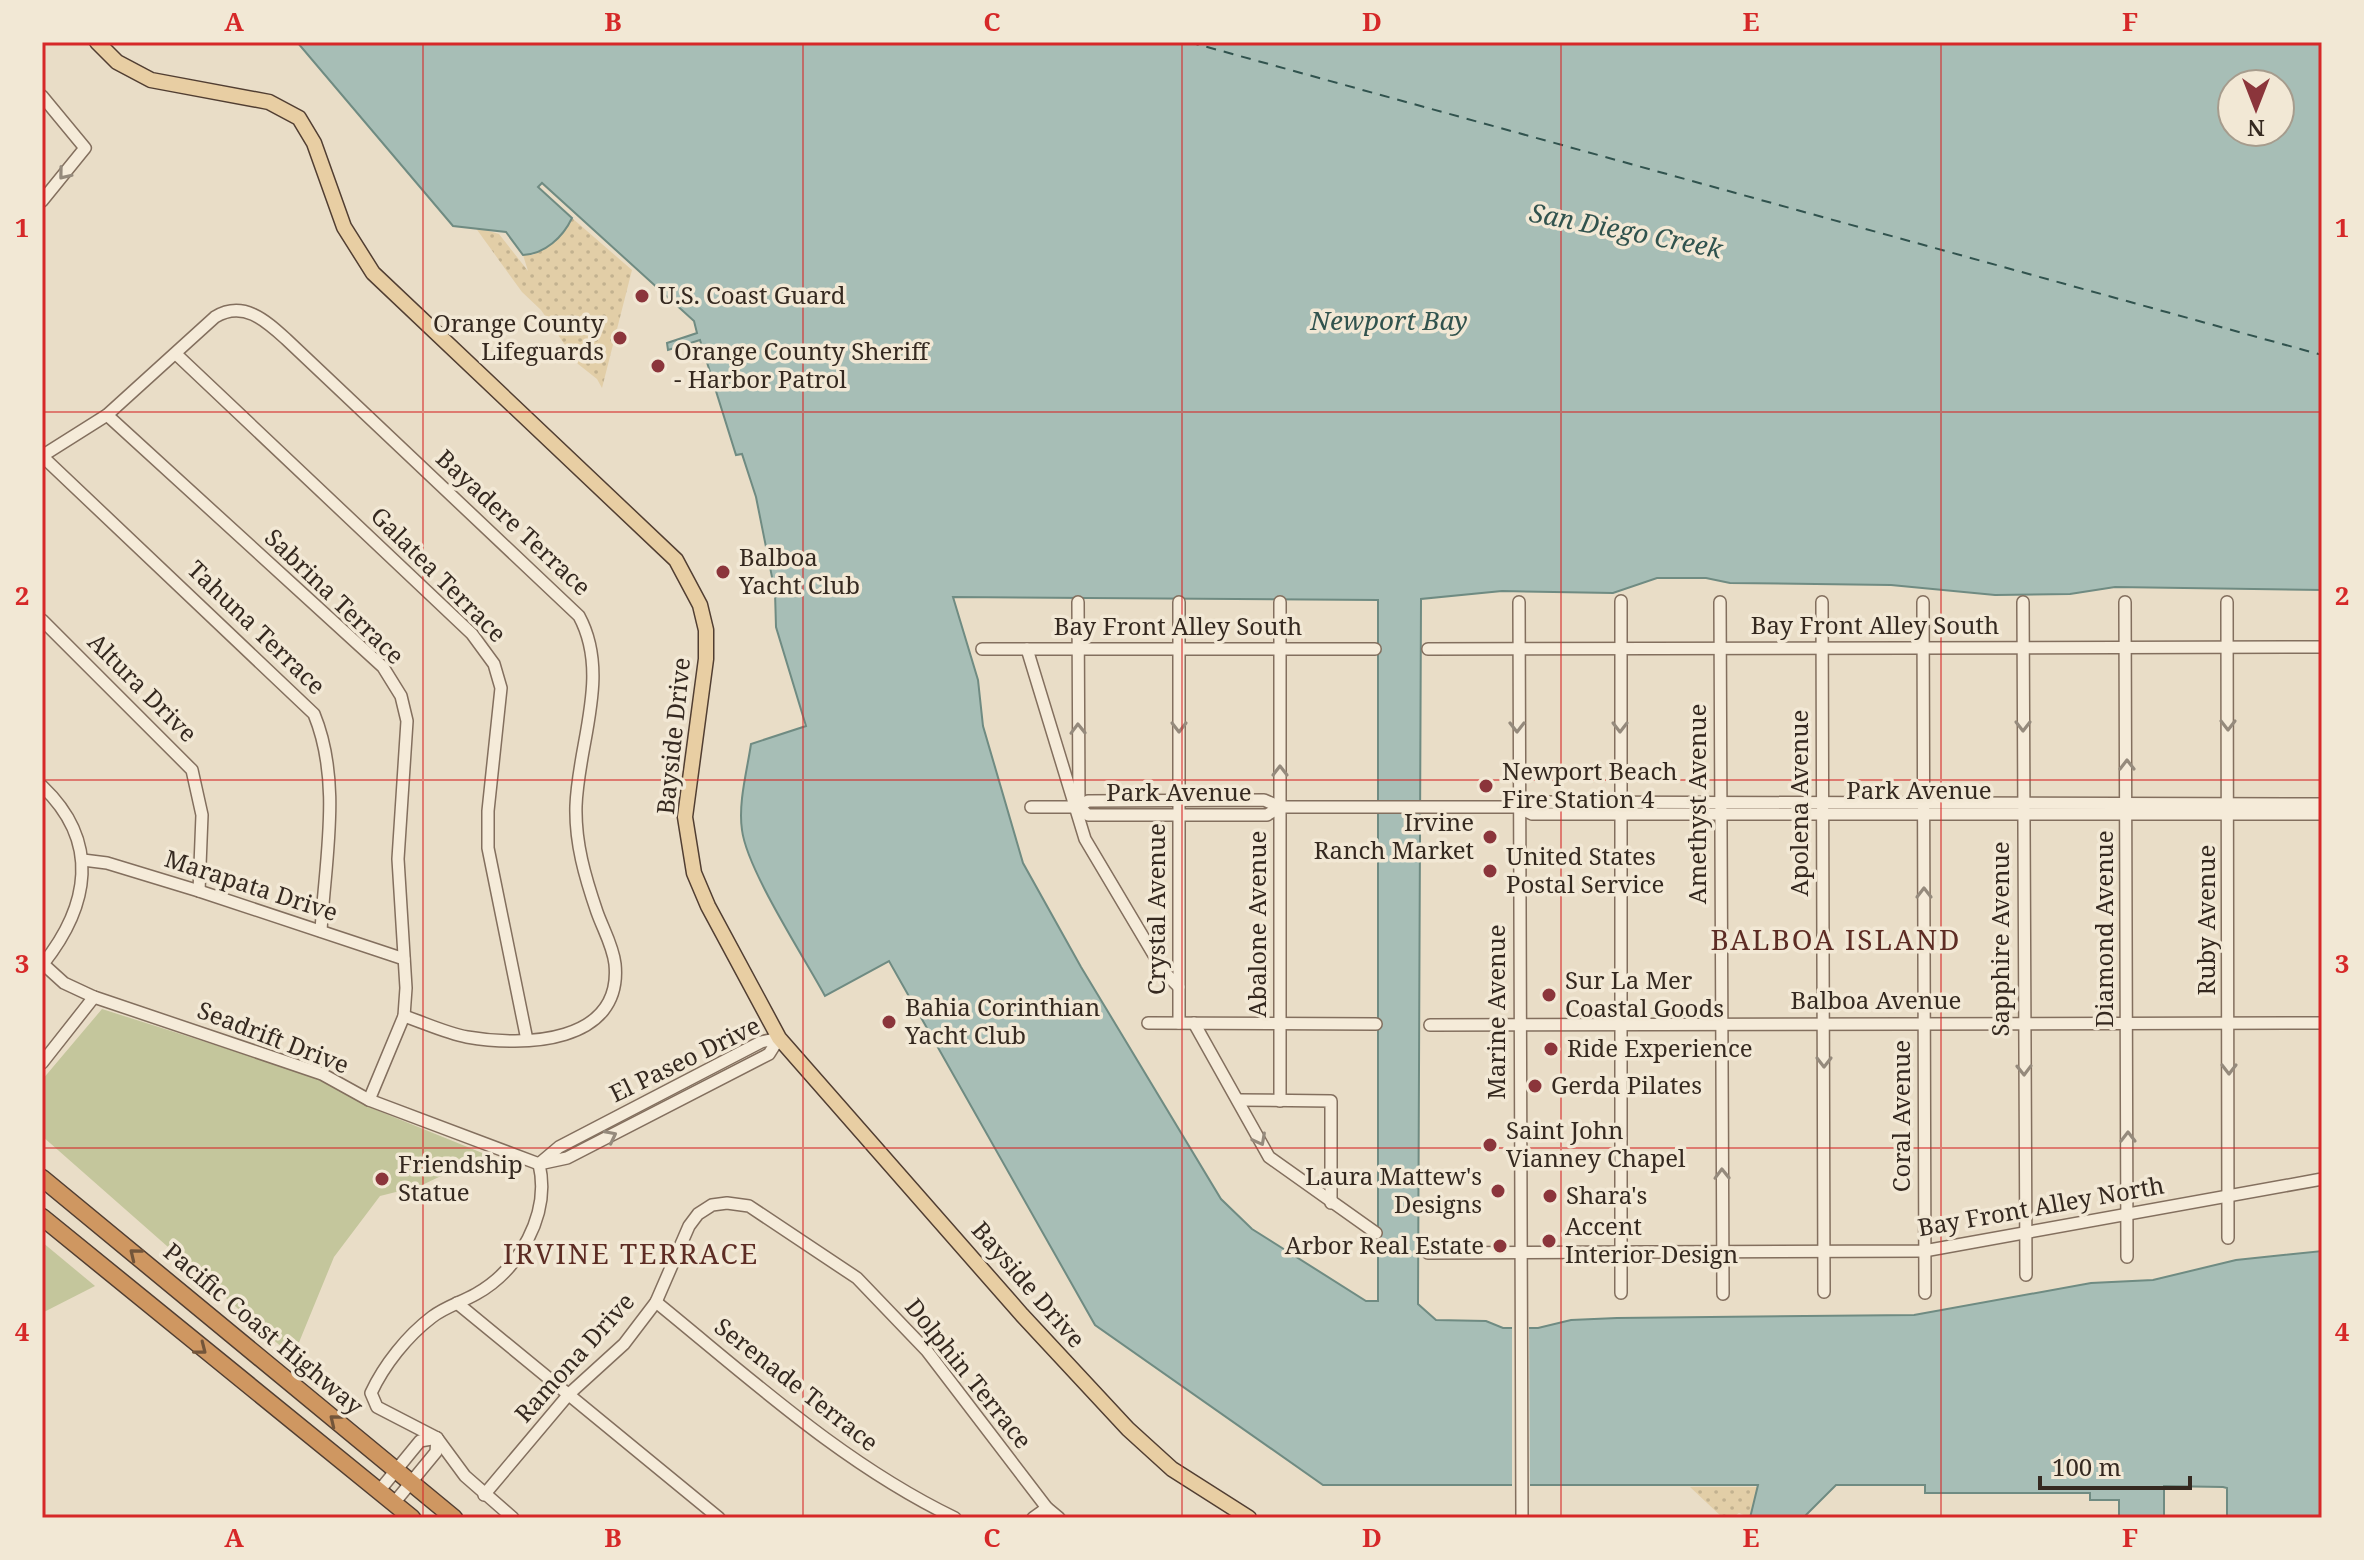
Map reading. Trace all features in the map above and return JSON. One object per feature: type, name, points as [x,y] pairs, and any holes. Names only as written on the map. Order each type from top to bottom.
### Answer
[{"type":"highway","name":"Pacific Coast Highway","points":[[42,1178],[454,1518]]},
{"type":"highway","points":[[46,1223],[412,1518]]},
{"type":"main road","name":"Bayside Drive","points":[[97,42],[117,62],[151,80],[269,102],[299,118],[314,143],[344,227],[373,273],[662,546],[689,579],[706,630],[706,659],[686,793],[686,838],[694,873],[708,906],[779,1038],[1022,1315],[1128,1429],[1172,1469],[1249,1518]]},
{"type":"street","points":[[42,96],[85,148],[42,201]]},
{"type":"street","name":"Bayadere Terrace","points":[[176,354],[226,310],[240,309],[261,317],[565,601],[588,633],[593,680],[576,805],[588,888],[612,954],[614,981],[606,1007],[587,1026],[552,1038],[527,1040],[465,1037],[404,1016]]},
{"type":"street","points":[[42,456],[107,415],[176,354]]},
{"type":"street","name":"Galatea Terrace","points":[[176,354],[472,634],[494,664],[501,688],[488,811],[488,848],[527,1040]]},
{"type":"street","name":"Sabrina Terrace","points":[[107,415],[383,667],[401,696],[407,721],[398,859],[404,1016],[369,1100]]},
{"type":"street","name":"Tahuna Terrace","points":[[42,456],[314,714],[326,744],[331,774],[321,931]]},
{"type":"street","points":[[1621,601],[1621,1293]]},
{"type":"street","points":[[1077,807],[1078,602]]},
{"type":"street","name":"Crystal Avenue","points":[[1179,602],[1179,1023]]},
{"type":"street","name":"Abalone Avenue","points":[[1280,602],[1280,1101]]},
{"type":"street","name":"Marine Avenue","points":[[1519,602],[1517,807],[1522,1518]]},
{"type":"street","name":"Amethyst Avenue","points":[[1720,602],[1723,1294]]},
{"type":"street","name":"Apolena Avenue","points":[[1822,602],[1824,1292]]},
{"type":"street","name":"Coral Avenue","points":[[1923,602],[1925,1293]]},
{"type":"street","name":"Sapphire Avenue","points":[[2023,602],[2026,1275]]},
{"type":"street","name":"Diamond Avenue","points":[[2125,602],[2127,1257]]},
{"type":"street","name":"Ruby Avenue","points":[[2227,602],[2228,1238]]},
{"type":"street","name":"Altura Drive","points":[[42,620],[192,770],[202,815],[199,891]]},
{"type":"street","name":"Bay Front Alley South","points":[[1428,649],[2322,647]]},
{"type":"street","name":"Bay Front Alley South","points":[[982,649],[1375,649]]},
{"type":"street","points":[[1027,649],[1085,839],[1164,972],[1179,987]]},
{"type":"street","points":[[42,786],[71,826],[83,860],[74,917],[43,963]]},
{"type":"street","name":"Park Avenue","points":[[1031,807],[1077,807],[1088,801],[1264,800],[1280,807],[1517,807],[1532,814],[1621,808],[2228,807],[2322,804]]},
{"type":"street","name":"Park Avenue","points":[[1077,807],[1088,815],[1267,815],[1280,807]]},
{"type":"street","name":"Park Avenue","points":[[2228,807],[2322,814]]},
{"type":"street","name":"Marapata Drive","points":[[83,860],[107,863],[199,891],[404,959]]},
{"type":"street","name":"Seadrift Drive","points":[[43,963],[64,983],[94,997],[322,1074],[369,1100],[539,1164]]},
{"type":"street","points":[[42,1063],[94,997]]},
{"type":"street","points":[[1148,1023],[1376,1024]]},
{"type":"street","points":[[1194,1023],[1269,1157],[1376,1233]]},
{"type":"street","name":"Balboa Avenue","points":[[1430,1025],[2322,1023]]},
{"type":"street","name":"El Paseo Drive","points":[[539,1164],[559,1147],[761,1042],[779,1038]]},
{"type":"street","points":[[1239,1100],[1331,1101],[1331,1203]]},
{"type":"street","points":[[513,1518],[484,1495],[437,1438],[377,1407],[371,1393],[381,1372],[423,1324],[495,1281],[522,1249],[536,1218],[542,1185],[539,1164]]},
{"type":"street","name":"Bay Front Alley North","points":[[1428,1253],[1924,1251],[2322,1179]]},
{"type":"street","name":"Dolphin Terrace","points":[[712,1205],[727,1203],[749,1206],[857,1278],[927,1351],[1047,1508],[1059,1518]]},
{"type":"street","name":"Ramona Drive","points":[[484,1495],[569,1394],[624,1344],[656,1302],[689,1226],[712,1205]]},
{"type":"street","name":"Serenade Terrace","points":[[656,1302],[831,1445],[875,1475],[955,1518]]},
{"type":"street","points":[[457,1303],[719,1518]]},
{"type":"street","points":[[379,1491],[420,1441],[437,1438]]},
{"type":"street","points":[[394,1503],[436,1452],[437,1438]]},
{"type":"street","points":[[1033,1518],[1047,1508]]},
{"type":"green space","points":[[102,1009],[319,1078],[369,1107],[524,1170],[493,1165],[458,1168],[420,1186],[380,1196],[334,1257],[293,1357],[42,1136],[42,1080]]},
{"type":"green space","points":[[42,1242],[95,1286],[42,1313]]},
{"type":"sand","points":[[572,218],[632,270],[602,388],[597,379],[578,364],[541,310],[522,292],[475,227],[499,234],[528,271],[523,255],[533,255]]},
{"type":"sand","points":[[1690,1487],[1759,1487],[1750,1518],[1739,1513],[1732,1518],[1723,1518]]},
{"type":"water","name":"Newport Bay","points":[[297,42],[2322,42],[2322,590],[2115,587],[2070,594],[1995,595],[1891,585],[1730,583],[1706,578],[1657,578],[1613,593],[1502,591],[1421,599],[1418,1304],[1436,1320],[1486,1321],[1503,1328],[1538,1328],[1571,1320],[1617,1318],[1914,1315],[2091,1283],[2153,1280],[2236,1260],[2322,1251],[2322,1518],[2227,1518],[2227,1488],[2223,1487],[2164,1486],[2164,1518],[2119,1518],[2119,1500],[2090,1500],[2090,1493],[1925,1493],[1925,1485],[1836,1485],[1803,1518],[1750,1518],[1758,1485],[1323,1485],[1095,1325],[889,961],[825,996],[778,913],[746,847],[741,809],[751,744],[806,726],[776,627],[775,592],[756,497],[742,454],[736,455],[700,340],[668,350],[667,343],[697,333],[694,321],[542,183],[538,187],[572,218],[564,232],[546,248],[523,255],[506,232],[453,226]],"holes":[[[953,597],[1378,600],[1378,1301],[1366,1301],[1252,1229],[1221,1199],[1081,967],[1023,863],[983,726],[978,680]]]},
{"type":"pier","points":[[1512,1324],[1529,1324],[1530,1486],[1512,1486]]},
{"type":"ferry route","points":[[1189,42],[2322,355]]},
{"type":"place","name":"U.S. Coast Guard","points":[[642,296]]},
{"type":"place","name":"Orange County Lifeguards","points":[[620,338]]},
{"type":"place","name":"Orange County Sheriff - Harbor Patrol","points":[[658,366]]},
{"type":"place","name":"Balboa Yacht Club","points":[[723,572]]},
{"type":"place","name":"Newport Beach Fire Station 4","points":[[1486,786]]},
{"type":"place","name":"Irvine Ranch Market","points":[[1490,837]]},
{"type":"place","name":"United States Postal Service","points":[[1490,871]]},
{"type":"place","name":"Sur La Mer Coastal Goods","points":[[1549,995]]},
{"type":"place","name":"Bahia Corinthian Yacht Club","points":[[889,1022]]},
{"type":"place","name":"Ride Experience","points":[[1551,1049]]},
{"type":"place","name":"Gerda Pilates","points":[[1535,1086]]},
{"type":"place","name":"Saint John Vianney Chapel","points":[[1490,1145]]},
{"type":"place","name":"Friendship Statue","points":[[382,1179]]},
{"type":"place","name":"Laura Mattew's Designs","points":[[1498,1191]]},
{"type":"place","name":"Shara's","points":[[1550,1196]]},
{"type":"place","name":"Accent Interior Design","points":[[1549,1241]]},
{"type":"place","name":"Arbor Real Estate","points":[[1500,1246]]},
{"type":"district","name":"BALBOA ISLAND","points":[[1836,940]]},
{"type":"district","name":"IRVINE TERRACE","points":[[631,1254]]},
{"type":"water label","name":"San Diego Creek","points":[[1626,231]]}]
